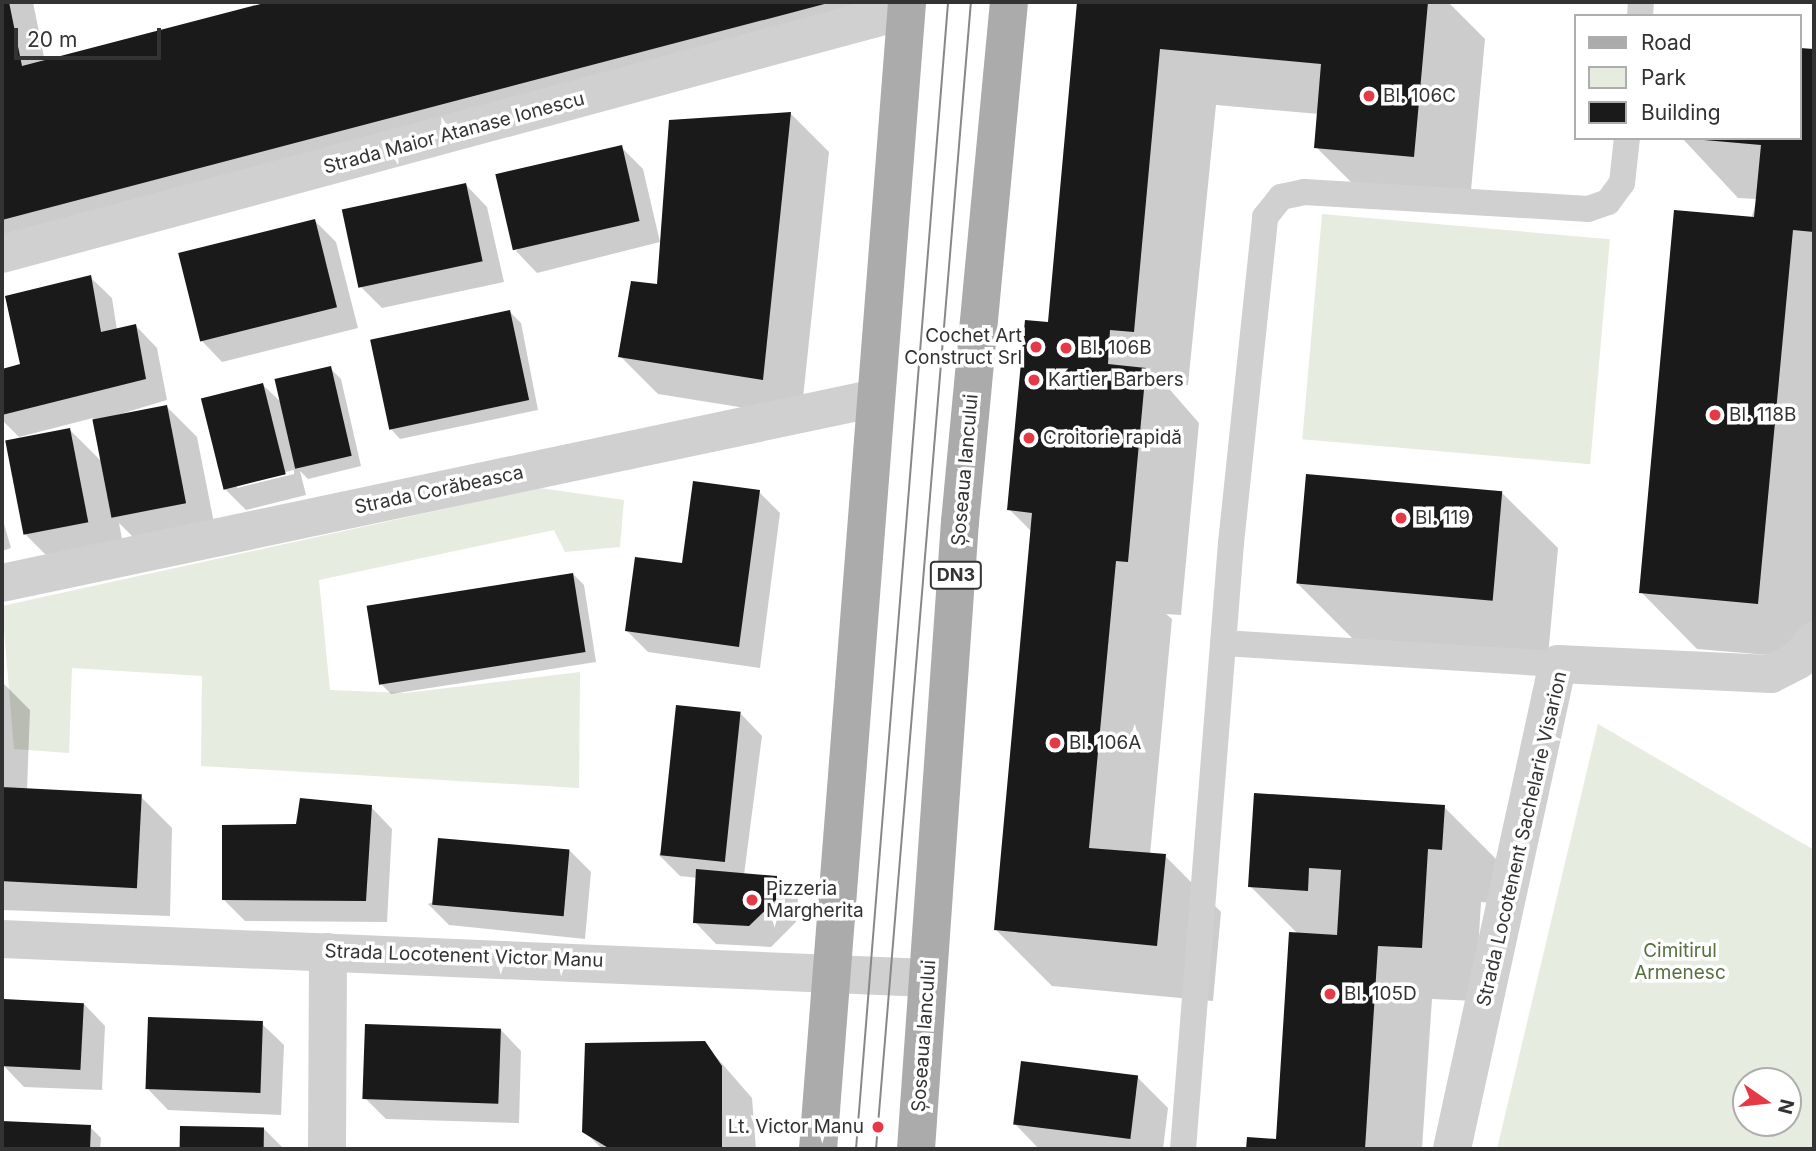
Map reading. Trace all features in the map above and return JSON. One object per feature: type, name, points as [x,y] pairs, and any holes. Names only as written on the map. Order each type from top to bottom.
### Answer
[{"type":"main road","name":"Șoseaua Iancului","points":[[916,1149],[960,523],[1009,2]]},
{"type":"main road","points":[[818,1149],[907,6]]},
{"type":"street","name":"Strada Maior Atanase Ionescu","points":[[2,254],[907,6]]},
{"type":"street","name":"Strada Corăbeasca","points":[[2,583],[876,398]]},
{"type":"street","name":"Strada Locotenent Sachelarie Visarion","points":[[1452,1149],[1558,664],[1771,674],[1798,660],[1814,641]]},
{"type":"street","name":"Strada Locotenent Victor Manu","points":[[2,939],[830,971],[927,978]]},
{"type":"street","points":[[327,1149],[328,952]]},
{"type":"lane","points":[[1183,1149],[1223,643],[1265,217],[1281,197],[1304,192],[1588,209],[1608,202],[1622,183],[1627,140]]},
{"type":"lane","points":[[1223,643],[1558,664]]},
{"type":"green space","points":[[1322,214],[1610,239],[1590,464],[1302,439]]},
{"type":"green space","points":[[540,488],[624,500],[620,547],[565,552],[554,530],[319,580],[330,690],[405,693],[580,672],[579,788],[201,766],[202,676],[72,668],[69,753],[14,749],[2,606]]},
{"type":"green space","name":"Cimitirul Armenesc","points":[[1598,724],[1814,850],[1814,1149],[1497,1149]]},
{"type":"building","points":[[2,2],[9,2],[22,66],[268,2],[832,2],[2,220]]},
{"type":"building","points":[[1077,2],[1428,2],[1414,157],[1314,148],[1321,64],[1160,49],[1134,332],[1110,330],[1108,364],[1146,368],[1128,562],[1116,561],[1089,848],[1166,854],[1157,946],[994,930],[1032,513],[1007,510],[1025,320],[1048,322]]},
{"type":"building","name":"Bl. 118B","points":[[1802,48],[1814,49],[1814,232],[1793,230],[1758,604],[1639,593],[1674,210],[1754,217],[1761,145],[1704,140],[1802,140]]},
{"type":"building","points":[[791,112],[763,380],[618,357],[631,281],[657,284],[669,120]]},
{"type":"building","points":[[622,145],[640,221],[513,250],[495,174]]},
{"type":"building","points":[[466,183],[483,261],[358,288],[342,209]]},
{"type":"building","points":[[315,219],[337,307],[200,341],[178,253]]},
{"type":"building","points":[[91,275],[101,332],[136,324],[146,379],[2,415],[2,369],[20,364],[5,296]]},
{"type":"building","points":[[510,310],[529,400],[389,430],[370,340]]},
{"type":"building","points":[[331,366],[352,456],[295,469],[274,379]]},
{"type":"building","points":[[263,383],[286,474],[224,490],[201,398]]},
{"type":"building","points":[[167,405],[186,503],[111,518],[92,420]]},
{"type":"building","points":[[70,428],[88,522],[24,535],[5,441]]},
{"type":"building","name":"Bl. 119","points":[[1306,474],[1502,491],[1493,601],[1296,584]]},
{"type":"building","points":[[693,481],[760,490],[739,647],[625,631],[635,557],[682,563]]},
{"type":"building","points":[[573,573],[586,652],[379,685],[367,606]]},
{"type":"building","points":[[676,705],[741,712],[725,862],[660,855]]},
{"type":"building","points":[[2,787],[142,794],[137,888],[2,881]]},
{"type":"building","name":"Bl. 105D","points":[[1254,793],[1445,805],[1442,850],[1428,849],[1422,948],[1378,946],[1365,1149],[1246,1149],[1247,1137],[1276,1139],[1289,932],[1337,935],[1341,870],[1309,868],[1308,891],[1248,887]]},
{"type":"building","points":[[300,798],[372,805],[366,901],[222,900],[222,825],[296,824]]},
{"type":"building","points":[[438,838],[569,850],[564,916],[432,905]]},
{"type":"building","points":[[696,869],[777,876],[776,900],[749,926],[693,923]]},
{"type":"building","points":[[4,999],[84,1003],[80,1070],[2,1066]]},
{"type":"building","points":[[148,1017],[263,1021],[260,1093],[145,1089]]},
{"type":"building","points":[[365,1024],[501,1029],[498,1104],[362,1099]]},
{"type":"building","points":[[705,1041],[722,1066],[722,1149],[610,1149],[582,1132],[585,1043]]},
{"type":"building","points":[[1021,1061],[1138,1075],[1130,1139],[1013,1125]]},
{"type":"building","points":[[2,1121],[91,1125],[90,1149],[2,1149]]},
{"type":"building","points":[[180,1126],[264,1127],[264,1149],[180,1149]]},
{"type":"tram line","points":[[856,1149],[948,2]]},
{"type":"tram line","points":[[876,1149],[971,2]]},
{"type":"place","name":"Bl. 106C","points":[[1369,96]]},
{"type":"place","name":"Cochet Art Construct Srl","points":[[1036,347]]},
{"type":"place","name":"Bl. 106B","points":[[1066,348]]},
{"type":"place","name":"Kartier Barbers","points":[[1034,380]]},
{"type":"place","name":"Bl. 118B","points":[[1715,415]]},
{"type":"place","name":"Croitorie rapidă","points":[[1029,438]]},
{"type":"place","name":"Bl. 119","points":[[1401,518]]},
{"type":"place","name":"Bl. 106A","points":[[1055,743]]},
{"type":"place","name":"Pizzeria Margherita","points":[[752,900]]},
{"type":"place","name":"Bl. 105D","points":[[1330,994]]},
{"type":"place","name":"Lt. Victor Manu","points":[[878,1127]]}]
